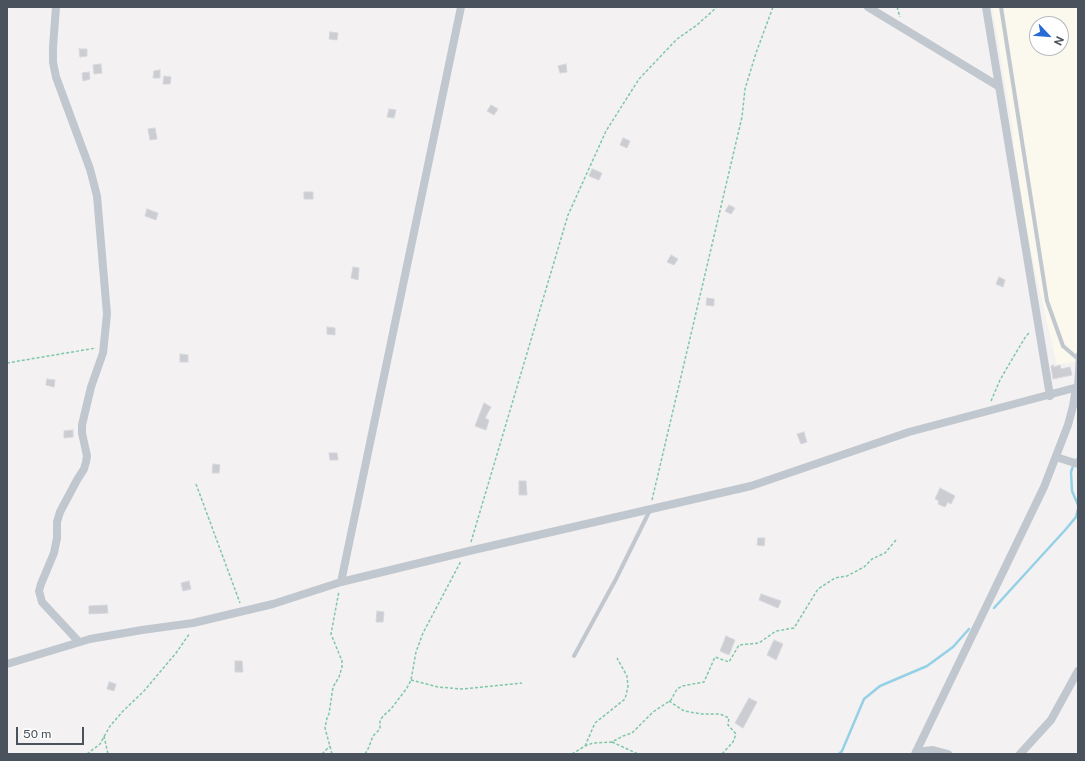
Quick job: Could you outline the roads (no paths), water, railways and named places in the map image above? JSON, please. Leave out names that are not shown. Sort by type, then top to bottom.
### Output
[{"type":"street","points":[[56,7],[53,47],[56,78],[90,169],[97,196],[107,314],[104,346],[87,402],[82,425],[86,462],[84,469],[60,512],[57,522],[57,538],[54,553],[39,591],[42,602],[79,642]]},
{"type":"street","points":[[340,582],[461,7]]},
{"type":"street","points":[[868,7],[998,86]]},
{"type":"street","points":[[986,7],[1050,396]]},
{"type":"street","points":[[7,664],[90,639],[193,623],[242,610],[273,604],[340,582],[469,550],[751,486],[909,432],[1077,388]]},
{"type":"street","points":[[916,753],[1044,487],[1071,412],[1077,388]]},
{"type":"street","points":[[1056,457],[1078,464]]},
{"type":"street","points":[[1020,754],[1051,720],[1078,671]]},
{"type":"street","points":[[916,753],[933,750],[948,754]]},
{"type":"lane","points":[[1001,7],[1047,301],[1063,346],[1078,356],[1077,388]]},
{"type":"lane","points":[[574,656],[616,579],[650,510]]},
{"type":"waterway","points":[[1078,458],[1074,463],[1071,472],[1072,491],[1078,505]]},
{"type":"waterway","points":[[994,608],[1066,529],[1076,517],[1078,509]]},
{"type":"waterway","points":[[839,754],[842,751],[864,699],[880,686],[927,666],[953,647],[969,629]]}]
